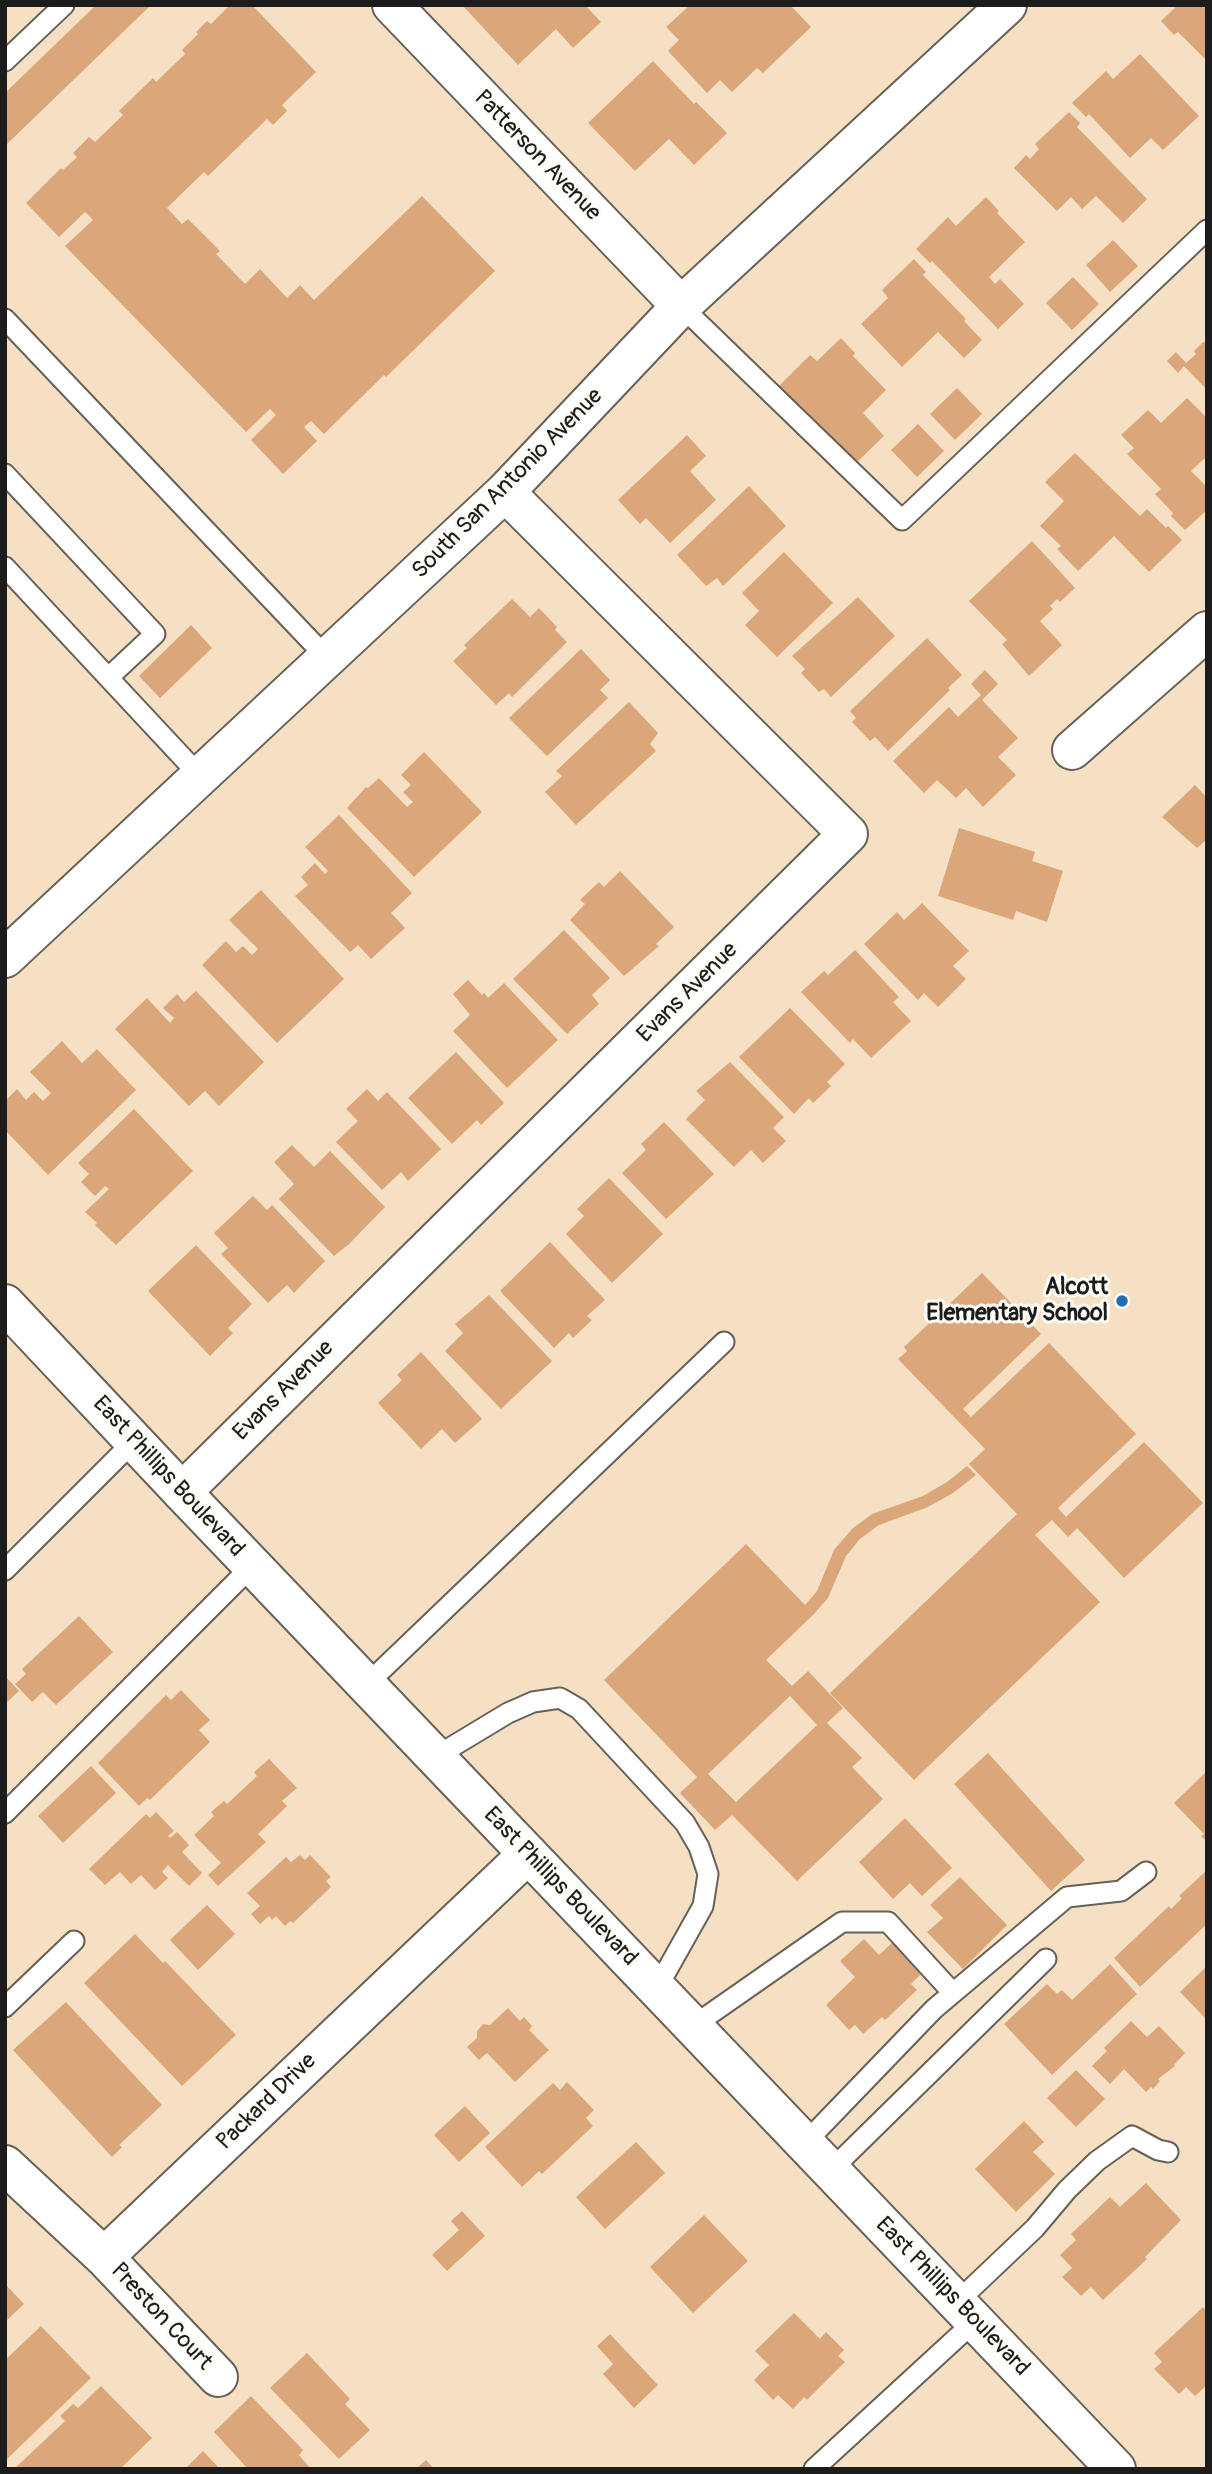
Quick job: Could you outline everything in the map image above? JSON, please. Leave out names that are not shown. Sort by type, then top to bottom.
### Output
[{"type":"street","name":"Patterson Avenue","points":[[392,5],[681,306]]},
{"type":"street","name":"South San Antonio Avenue","points":[[5,958],[505,492],[681,306],[1007,5]]},
{"type":"street","name":"Evans Avenue","points":[[181,1492],[848,834],[505,492]]},
{"type":"street","points":[[1072,750],[1207,631]]},
{"type":"street","name":"East Phillips Boulevard","points":[[5,1304],[181,1492],[1116,2469]]},
{"type":"street","name":"Packard Drive","points":[[104,2257],[528,1854]]},
{"type":"street","points":[[5,2165],[104,2257]]},
{"type":"street","name":"Preston Court","points":[[104,2257],[218,2377]]},
{"type":"lane","points":[[5,61],[64,5]]},
{"type":"lane","points":[[681,306],[902,520],[1207,230]]},
{"type":"lane","points":[[5,319],[327,658]]},
{"type":"lane","points":[[5,474],[155,634],[109,677]]},
{"type":"lane","points":[[5,567],[200,776]]},
{"type":"lane","points":[[366,1685],[724,1342]]},
{"type":"lane","points":[[5,1570],[134,1441]]},
{"type":"lane","points":[[5,1813],[252,1566]]},
{"type":"lane","points":[[435,1757],[508,1713],[533,1702],[561,1698],[579,1709],[685,1823],[699,1847],[708,1874],[703,1906],[657,1988]]},
{"type":"lane","points":[[818,2157],[934,2009],[1067,1897],[1121,1891],[1146,1872]]},
{"type":"lane","points":[[693,2026],[842,1922],[888,1922],[953,1993]]},
{"type":"lane","points":[[5,2007],[74,1941]]},
{"type":"lane","points":[[818,2157],[1046,1959]]},
{"type":"lane","points":[[814,2469],[966,2311],[1068,2190],[1097,2161],[1132,2136],[1158,2150],[1168,2152]]},
{"type":"building","points":[[96,5],[151,5],[5,146],[5,93]]},
{"type":"building","points":[[230,5],[252,5],[316,72],[282,105],[287,111],[273,125],[267,119],[208,176],[204,172],[167,208],[182,224],[188,219],[220,251],[216,254],[245,284],[260,269],[287,298],[300,285],[314,300],[422,196],[495,271],[324,434],[311,421],[304,427],[317,441],[283,474],[251,440],[276,415],[270,409],[246,432],[65,246],[93,220],[85,212],[59,237],[26,203],[61,168],[63,170],[77,157],[73,153],[89,137],[95,142],[123,115],[119,111],[153,78],[156,82],[185,54],[182,50],[207,21],[211,24]]},
{"type":"building","points":[[462,5],[585,5],[601,22],[573,48],[556,29],[518,65]]},
{"type":"building","points":[[690,5],[790,5],[811,27],[763,73],[757,68],[732,92],[720,80],[707,93],[668,51],[679,40],[666,27]]},
{"type":"building","points":[[1178,5],[1207,5],[1207,61],[1178,32],[1174,35],[1161,21]]},
{"type":"building","points":[[1140,54],[1199,116],[1163,150],[1151,138],[1130,158],[1089,114],[1086,117],[1072,103],[1106,71],[1113,79]]},
{"type":"building","points":[[653,61],[694,104],[696,102],[727,133],[694,165],[669,139],[635,171],[588,123]]},
{"type":"building","points":[[1069,112],[1080,123],[1077,127],[1147,199],[1123,223],[1096,196],[1082,209],[1071,197],[1057,211],[1014,168],[1026,155],[1030,159],[1039,149],[1035,144]]},
{"type":"building","points":[[986,197],[999,211],[997,213],[1025,242],[989,277],[995,284],[1000,279],[1024,304],[998,329],[932,261],[930,263],[916,249],[948,217],[956,226]]},
{"type":"building","points":[[1113,240],[1138,266],[1110,292],[1086,265]]},
{"type":"building","points":[[914,259],[926,272],[923,275],[966,319],[964,321],[982,340],[964,358],[938,332],[902,367],[861,324],[888,298],[882,290]]},
{"type":"building","points":[[1073,277],[1099,304],[1072,330],[1046,303]]},
{"type":"building","points":[[841,338],[855,353],[853,356],[886,390],[863,413],[884,436],[854,465],[776,389],[810,355],[817,361]]},
{"type":"building","points":[[1203,342],[1207,342],[1207,390],[1184,366],[1178,373],[1167,361],[1176,352],[1186,363],[1196,354],[1194,351]]},
{"type":"building","points":[[957,388],[982,414],[955,440],[930,414]]},
{"type":"building","points":[[1187,398],[1207,418],[1207,456],[1191,471],[1207,487],[1207,510],[1185,530],[1155,494],[1161,489],[1127,454],[1134,448],[1121,435],[1148,410],[1161,423]]},
{"type":"building","points":[[918,424],[944,451],[917,477],[891,450]]},
{"type":"building","points":[[687,435],[706,456],[690,471],[716,500],[670,543],[646,518],[640,524],[618,500]]},
{"type":"building","points":[[1075,453],[1140,516],[1147,509],[1182,540],[1149,572],[1114,536],[1078,571],[1057,549],[1061,546],[1040,526],[1064,501],[1045,482]]},
{"type":"building","points":[[749,486],[786,526],[723,586],[717,578],[706,586],[677,555]]},
{"type":"building","points":[[1032,541],[1075,588],[1060,602],[1057,599],[1050,606],[1053,609],[1040,621],[1062,645],[1029,676],[1002,644],[1007,640],[969,601]]},
{"type":"building","points":[[784,552],[833,603],[777,657],[745,625],[759,611],[742,593]]},
{"type":"building","points":[[858,597],[895,636],[831,697],[824,689],[819,692],[801,673],[805,669],[792,656]]},
{"type":"building","points":[[512,599],[530,617],[539,608],[567,642],[512,697],[509,693],[496,705],[453,661],[467,648],[464,645]]},
{"type":"building","points":[[191,625],[212,648],[160,698],[139,676]]},
{"type":"building","points":[[927,638],[962,675],[888,751],[875,737],[870,741],[852,722],[856,718],[850,711]]},
{"type":"building","points":[[581,649],[610,680],[600,690],[608,698],[547,756],[509,718]]},
{"type":"building","points":[[985,670],[998,684],[982,700],[1018,738],[998,757],[1016,775],[983,807],[966,788],[956,798],[937,780],[924,793],[893,761],[949,707],[958,717],[981,695],[971,684]]},
{"type":"building","points":[[629,702],[658,733],[650,744],[656,751],[576,825],[545,792],[562,776],[556,771]]},
{"type":"building","points":[[424,752],[482,812],[414,877],[347,808],[366,787],[379,778],[407,807],[413,802],[403,792],[411,785],[401,775]]},
{"type":"building","points":[[1195,785],[1207,798],[1207,843],[1205,841],[1197,848],[1162,817]]},
{"type":"building","points":[[339,815],[412,893],[391,913],[405,928],[371,959],[358,945],[350,952],[295,896],[308,885],[301,877],[315,863],[325,874],[328,871],[305,847]]},
{"type":"building","points":[[959,828],[1035,852],[1032,861],[1063,871],[1047,922],[1016,911],[1013,920],[938,896]]},
{"type":"building","points":[[620,871],[674,927],[656,944],[659,946],[624,976],[570,920],[585,904],[580,900],[599,882],[604,887]]},
{"type":"building","points":[[261,890],[344,979],[277,1043],[202,965],[226,941],[236,952],[243,946],[252,955],[258,949],[229,920]]},
{"type":"building","points":[[922,903],[969,951],[953,966],[966,979],[938,1007],[924,993],[918,1000],[864,944],[897,912],[904,920]]},
{"type":"building","points":[[564,930],[610,978],[592,995],[599,1004],[567,1034],[513,979]]},
{"type":"building","points":[[855,950],[899,997],[893,1002],[911,1021],[871,1058],[853,1039],[850,1043],[801,992],[824,971],[828,975]]},
{"type":"building","points":[[468,980],[488,998],[504,983],[558,1040],[507,1088],[453,1031],[470,1015],[453,994]]},
{"type":"building","points":[[196,991],[264,1062],[219,1106],[205,1091],[189,1106],[115,1029],[147,998],[170,1023],[174,1018],[163,1008],[177,994],[184,1002]]},
{"type":"building","points":[[790,1008],[845,1064],[827,1082],[831,1086],[813,1103],[809,1098],[794,1114],[739,1057]]},
{"type":"building","points":[[62,1041],[82,1063],[97,1049],[136,1090],[48,1175],[5,1130],[5,1101],[17,1089],[26,1100],[34,1092],[43,1101],[51,1093],[30,1072]]},
{"type":"building","points":[[456,1052],[504,1103],[481,1125],[477,1120],[452,1144],[408,1098]]},
{"type":"building","points":[[730,1062],[784,1117],[773,1128],[786,1141],[763,1163],[751,1150],[734,1167],[686,1119],[705,1100],[696,1091]]},
{"type":"building","points":[[367,1089],[378,1101],[387,1092],[441,1149],[408,1181],[401,1172],[382,1190],[336,1142],[358,1121],[346,1109]]},
{"type":"building","points":[[134,1109],[193,1171],[116,1245],[85,1212],[109,1189],[105,1186],[95,1196],[81,1182],[89,1174],[78,1163]]},
{"type":"building","points":[[664,1122],[714,1174],[666,1219],[622,1173],[646,1150],[641,1144]]},
{"type":"building","points":[[292,1145],[314,1167],[330,1151],[385,1207],[334,1256],[279,1199],[294,1184],[274,1162]]},
{"type":"building","points":[[609,1178],[663,1234],[612,1283],[566,1234],[584,1216],[577,1209]]},
{"type":"building","points":[[253,1196],[267,1210],[272,1205],[325,1261],[294,1293],[287,1285],[268,1303],[221,1254],[228,1248],[214,1233]]},
{"type":"building","points":[[550,1242],[605,1300],[587,1316],[592,1320],[573,1338],[569,1333],[554,1348],[500,1291]]},
{"type":"building","points":[[196,1245],[252,1304],[228,1328],[233,1333],[210,1356],[148,1291]]},
{"type":"building","points":[[982,1273],[1041,1334],[963,1409],[971,1417],[1049,1343],[1136,1434],[1058,1508],[1066,1517],[1144,1442],[1203,1503],[1124,1578],[1077,1528],[1068,1537],[1052,1520],[1035,1535],[1100,1602],[914,1780],[830,1693],[1017,1514],[969,1464],[985,1449],[898,1359],[907,1351],[904,1347]]},
{"type":"building","points":[[489,1295],[552,1361],[501,1409],[445,1351],[463,1333],[455,1324]]},
{"type":"building","points":[[421,1352],[482,1419],[455,1443],[442,1429],[421,1449],[378,1403],[402,1380],[397,1375]]},
{"type":"building","points":[[967,1466],[976,1475],[953,1493],[928,1507],[879,1525],[860,1539],[846,1556],[828,1598],[766,1660],[792,1686],[808,1671],[843,1708],[827,1723],[862,1758],[852,1767],[883,1799],[797,1881],[732,1815],[715,1830],[680,1793],[697,1777],[604,1680],[746,1544],[805,1605],[817,1591],[834,1550],[852,1529],[872,1514],[923,1496]],"holes":[[[790,1696],[817,1725],[736,1802],[708,1774]]]},
{"type":"building","points":[[79,1616],[113,1652],[56,1705],[43,1692],[32,1702],[15,1684],[26,1674],[22,1669]]},
{"type":"building","points":[[5,1676],[19,1691],[5,1704]]},
{"type":"building","points":[[181,1690],[210,1720],[199,1730],[210,1742],[150,1800],[147,1798],[139,1806],[98,1763],[166,1695],[171,1700]]},
{"type":"building","points":[[988,1753],[1085,1860],[1051,1891],[954,1784]]},
{"type":"building","points":[[269,1759],[297,1788],[282,1801],[287,1806],[258,1834],[266,1842],[218,1886],[208,1875],[221,1863],[194,1835],[214,1816],[211,1812],[224,1801],[227,1804],[257,1776],[254,1772]]},
{"type":"building","points":[[91,1766],[116,1793],[63,1843],[38,1816]]},
{"type":"building","points":[[1207,1771],[1207,1842],[1201,1836],[1204,1834],[1174,1803]]},
{"type":"building","points":[[156,1812],[174,1831],[168,1836],[170,1838],[177,1832],[189,1845],[182,1852],[202,1873],[189,1886],[168,1865],[162,1872],[168,1878],[155,1890],[141,1875],[131,1884],[120,1872],[105,1885],[89,1869],[146,1814],[150,1818]]},
{"type":"building","points":[[905,1818],[952,1868],[922,1896],[910,1883],[893,1899],[859,1862]]},
{"type":"building","points":[[300,1855],[305,1860],[310,1855],[331,1877],[326,1881],[331,1887],[293,1923],[290,1921],[285,1926],[276,1916],[272,1920],[269,1916],[260,1924],[251,1914],[260,1906],[247,1893],[286,1857],[291,1862]]},
{"type":"building","points":[[1207,1870],[1207,1924],[1140,1987],[1114,1958],[1169,1906],[1171,1909],[1182,1898],[1179,1896]]},
{"type":"building","points":[[960,1877],[1007,1925],[963,1969],[927,1932],[943,1918],[930,1905]]},
{"type":"building","points":[[207,1905],[235,1934],[198,1970],[170,1940]]},
{"type":"building","points":[[135,1934],[163,1963],[165,1961],[236,2035],[182,2086],[84,1983]]},
{"type":"building","points":[[864,1939],[879,1955],[893,1942],[922,1973],[911,1984],[917,1990],[885,2020],[882,2017],[863,2034],[855,2025],[849,2030],[826,2005],[855,1977],[840,1961]]},
{"type":"building","points":[[1110,1964],[1137,1994],[1052,2075],[1004,2024],[1047,1984],[1057,1994],[1062,1990],[1072,2000]]},
{"type":"building","points":[[1207,1966],[1207,2020],[1180,1992]]},
{"type":"building","points":[[66,2002],[162,2105],[119,2145],[122,2147],[112,2157],[13,2050]]},
{"type":"building","points":[[508,2008],[520,2021],[524,2017],[532,2026],[529,2030],[549,2050],[515,2082],[487,2053],[479,2060],[467,2047],[477,2038],[477,2031],[483,2024],[490,2025]]},
{"type":"building","points":[[1131,2021],[1147,2037],[1159,2026],[1185,2053],[1175,2066],[1158,2079],[1160,2081],[1153,2089],[1151,2087],[1146,2092],[1124,2069],[1110,2084],[1092,2066],[1107,2051],[1104,2048]]},
{"type":"building","points":[[1076,2070],[1105,2099],[1076,2127],[1047,2098]]},
{"type":"building","points":[[567,2082],[594,2110],[586,2118],[593,2126],[542,2174],[539,2171],[522,2187],[485,2147],[553,2083],[560,2090]]},
{"type":"building","points":[[465,2106],[490,2133],[459,2162],[434,2135]]},
{"type":"building","points":[[1024,2121],[1044,2142],[1033,2152],[1055,2174],[1016,2212],[975,2169]]},
{"type":"building","points":[[636,2142],[665,2173],[605,2229],[576,2197]]},
{"type":"building","points":[[1146,2183],[1181,2220],[1145,2257],[1147,2259],[1103,2300],[1091,2287],[1081,2296],[1062,2277],[1072,2268],[1060,2255],[1076,2240],[1071,2234],[1110,2197],[1120,2207]]},
{"type":"building","points":[[462,2211],[485,2236],[447,2271],[432,2255],[459,2230],[451,2221]]},
{"type":"building","points":[[704,2215],[748,2261],[693,2313],[650,2267]]},
{"type":"building","points":[[5,2284],[24,2304],[5,2322]]},
{"type":"building","points":[[1203,2307],[1207,2311],[1207,2385],[1195,2396],[1186,2387],[1179,2394],[1154,2369],[1162,2362],[1154,2353]]},
{"type":"building","points":[[794,2313],[820,2339],[826,2332],[844,2350],[838,2356],[845,2362],[807,2400],[804,2397],[793,2409],[778,2395],[773,2400],[754,2380],[769,2365],[755,2351]]},
{"type":"building","points":[[41,2326],[91,2378],[5,2461],[5,2360]]},
{"type":"building","points":[[610,2334],[658,2385],[634,2408],[603,2374],[613,2364],[597,2346]]},
{"type":"building","points":[[307,2353],[350,2399],[345,2404],[370,2430],[339,2459],[270,2388]]},
{"type":"building","points":[[101,2386],[152,2438],[120,2469],[14,2469],[65,2421],[60,2416],[73,2404],[78,2408]]},
{"type":"building","points":[[251,2396],[303,2450],[299,2455],[311,2469],[248,2469],[214,2432]]},
{"type":"building","points":[[203,2451],[220,2469],[185,2469]]},
{"type":"building","points":[[426,2460],[434,2469],[416,2469]]},
{"type":"place","name":"Alcott Elementary School","points":[[1122,1301]]}]
